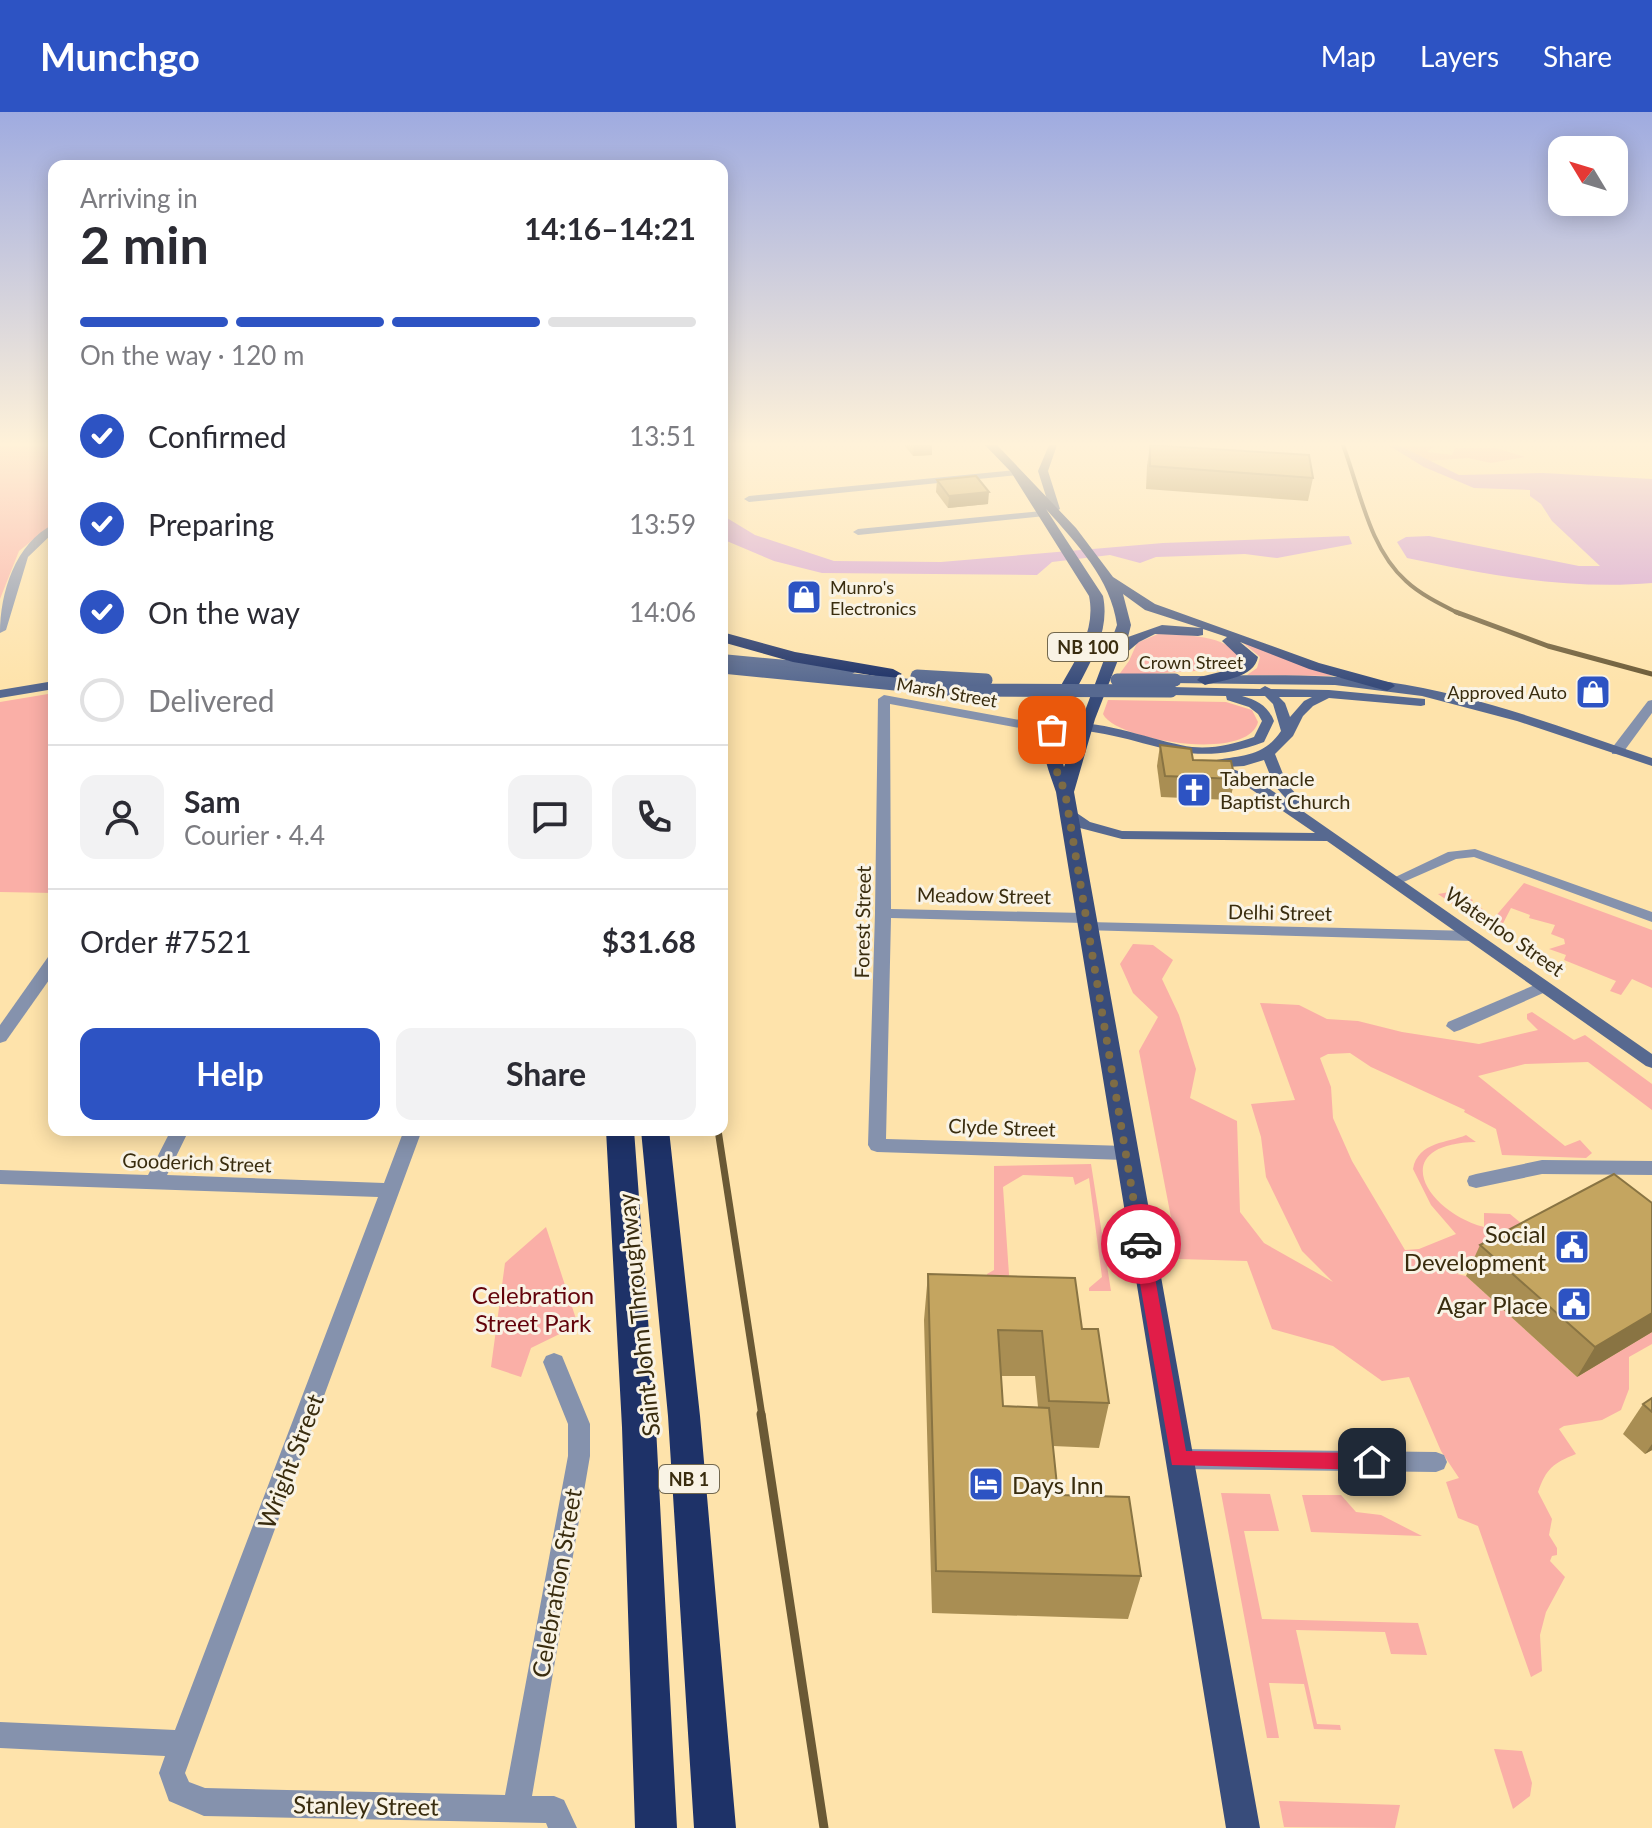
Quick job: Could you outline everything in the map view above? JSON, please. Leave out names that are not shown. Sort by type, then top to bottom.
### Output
[{"type":"highway","points":[[728,639],[793,657],[893,674]]},
{"type":"highway","name":"Saint John Throughway","points":[[620,1136],[639,1427],[653,1828]]},
{"type":"highway","name":"Saint John Throughway","points":[[656,1136],[684,1416],[715,1828]]},
{"type":"main road","name":"NB 100","points":[[1054,525],[1100,605],[1096,629],[1052,730],[1052,759],[1066,802],[1243,1828]]},
{"type":"main road","name":"NB 100","points":[[1062,525],[1083,545],[1100,569],[1121,607],[1124,624],[1080,732],[1066,802]]},
{"type":"main road","points":[[1100,569],[1140,602],[1314,666],[1387,686]]},
{"type":"main road","points":[[1096,629],[1124,624],[1175,622],[1216,628]]},
{"type":"main road","points":[[1106,669],[1134,637],[1158,629],[1189,631],[1221,638],[1235,643],[1251,657],[1250,663],[1237,672],[1200,685]]},
{"type":"main road","name":"Crown Street","points":[[728,659],[893,674],[1173,685]]},
{"type":"main road","name":"Crown Street","points":[[728,668],[956,690],[1200,685],[1250,680],[1387,686],[1456,700],[1652,762]]},
{"type":"main road","points":[[1250,680],[1269,692],[1279,703],[1288,733]]},
{"type":"main road","points":[[1052,730],[1190,751],[1229,750],[1259,739],[1268,721],[1265,713],[1258,707],[1200,685]]},
{"type":"main road","name":"Crown Street","points":[[1200,685],[1417,702],[1513,718]]},
{"type":"main road","points":[[0,694],[48,686]]},
{"type":"main road","points":[[1205,764],[1235,764],[1274,751],[1304,705],[1329,694]]},
{"type":"main road","points":[[1080,732],[1205,764],[1244,778],[1332,837]]},
{"type":"main road","points":[[1268,754],[1286,793],[1332,837]]},
{"type":"main road","points":[[1066,802],[1085,825],[1122,835],[1332,837]]},
{"type":"main road","name":"Waterloo Street","points":[[1332,837],[1652,1062]]},
{"type":"street","points":[[858,532],[924,525]]},
{"type":"street","points":[[0,630],[23,556],[48,533]]},
{"type":"street","name":"Marsh Street","points":[[884,699],[1052,730]]},
{"type":"street","name":"Forest Street","points":[[877,1145],[884,699]]},
{"type":"street","points":[[1617,751],[1652,704]]},
{"type":"street","points":[[1394,881],[1453,855],[1475,853],[1652,917]]},
{"type":"street","name":"Meadow Street","points":[[883,913],[1086,922]]},
{"type":"street","name":"Delhi Street","points":[[1086,922],[1473,936]]},
{"type":"street","points":[[0,1037],[48,969]]},
{"type":"street","points":[[1454,1026],[1544,986]]},
{"type":"street","points":[[154,1182],[177,1136]]},
{"type":"street","name":"Wright Street","points":[[179,1791],[172,1773],[411,1136]]},
{"type":"street","name":"Clyde Street","points":[[877,1145],[1126,1153]]},
{"type":"street","points":[[1476,1181],[1542,1167],[1652,1168]]},
{"type":"street","name":"Gooderich Street","points":[[0,1177],[392,1190]]},
{"type":"street","name":"Celebration Street","points":[[516,1807],[579,1456],[579,1424],[554,1362]]},
{"type":"street","points":[[1178,1459],[1436,1462]]},
{"type":"street","points":[[0,1735],[183,1744]]},
{"type":"street","name":"Stanley Street","points":[[179,1791],[204,1802],[516,1807],[560,1820]]},
{"type":"green space","points":[[0,525],[48,525],[19,551],[0,599]]},
{"type":"green space","points":[[1158,634],[1216,640],[1235,651],[1241,659],[1225,669],[1118,676],[1137,643]]},
{"type":"green space","points":[[1242,642],[1333,676],[1247,675],[1257,668],[1260,657]]},
{"type":"green space","points":[[48,694],[48,893],[0,892],[0,702]]},
{"type":"green space","points":[[1108,700],[1226,702],[1252,710],[1258,722],[1249,734],[1231,742],[1181,743],[1131,732],[1113,723],[1103,714]]},
{"type":"green space","points":[[1524,883],[1652,930],[1652,988],[1632,979],[1621,995],[1610,991],[1616,981],[1564,960],[1566,955],[1549,949],[1565,944],[1564,939],[1551,934],[1555,925],[1529,918],[1530,915],[1511,908],[1497,935],[1438,894],[1464,896],[1473,900],[1470,904],[1483,909],[1480,913],[1494,918]]},
{"type":"green space","points":[[1133,944],[1153,945],[1173,960],[1162,979],[1179,1015],[1196,1069],[1190,1098],[1237,1121],[1240,1212],[1264,1243],[1333,1282],[1302,1251],[1266,1177],[1261,1137],[1251,1104],[1295,1100],[1260,1003],[1299,1005],[1327,1019],[1358,1021],[1402,1032],[1479,1044],[1538,1030],[1527,1019],[1527,1014],[1532,1012],[1574,1040],[1585,1035],[1652,1084],[1652,1110],[1588,1062],[1525,1064],[1478,1076],[1565,1146],[1580,1140],[1592,1153],[1586,1158],[1502,1155],[1496,1129],[1465,1110],[1371,1067],[1350,1053],[1328,1054],[1320,1058],[1331,1087],[1333,1118],[1352,1161],[1405,1250],[1419,1249],[1456,1234],[1431,1205],[1413,1169],[1416,1160],[1427,1148],[1466,1135],[1476,1142],[1448,1146],[1431,1154],[1423,1166],[1424,1179],[1432,1194],[1463,1219],[1484,1227],[1484,1213],[1510,1214],[1533,1233],[1457,1274],[1466,1276],[1577,1377],[1652,1332],[1652,1344],[1629,1357],[1629,1389],[1621,1410],[1602,1420],[1559,1429],[1576,1454],[1551,1468],[1538,1492],[1552,1519],[1549,1535],[1557,1548],[1557,1555],[1552,1556],[1550,1561],[1565,1577],[1546,1612],[1540,1635],[1542,1671],[1531,1677],[1478,1526],[1458,1518],[1446,1482],[1459,1478],[1441,1451],[1409,1377],[1382,1381],[1333,1346],[1272,1329],[1247,1261],[1179,1259],[1139,1051],[1158,1017],[1133,993],[1120,964]]},
{"type":"green space","points":[[1091,1164],[1111,1291],[1089,1291],[1102,1277],[1089,1178],[1075,1185],[1073,1177],[1023,1175],[1003,1187],[1010,1289],[988,1289],[987,1274],[994,1270],[994,1166]]},
{"type":"green space","name":"Celebration Street Park","points":[[546,1227],[578,1325],[531,1348],[521,1377],[491,1367],[505,1263]]},
{"type":"green space","points":[[1221,1493],[1270,1494],[1279,1531],[1244,1531],[1262,1619],[1418,1623],[1427,1655],[1391,1654],[1385,1632],[1296,1630],[1317,1724],[1340,1725],[1341,1730],[1314,1729],[1304,1684],[1269,1683],[1279,1738],[1267,1738]]},
{"type":"green space","points":[[1302,1495],[1341,1495],[1356,1512],[1381,1515],[1422,1536],[1311,1532]]},
{"type":"green space","points":[[1494,1749],[1522,1751],[1532,1783],[1530,1796],[1513,1809]]},
{"type":"green space","points":[[1279,1801],[1400,1805],[1395,1828],[1284,1827]]},
{"type":"shaded area","points":[[728,525],[739,525],[755,535],[834,561],[941,562],[1163,543],[1349,536],[1352,544],[1277,558],[1245,554],[1156,557],[1140,563],[1110,555],[1052,562],[1037,575],[822,573],[774,561],[728,542]]},
{"type":"shaded area","points":[[1556,525],[1652,525],[1652,583],[1560,583],[1498,575],[1407,558],[1397,542],[1406,537],[1429,536],[1579,566],[1600,566]]},
{"type":"building","points":[[1160,745],[1191,749],[1193,760],[1231,761],[1235,779],[1165,776]]},
{"type":"building","name":"Agar Place","points":[[1614,1174],[1652,1203],[1652,1313],[1595,1347],[1480,1245]]},
{"type":"building","name":"Days Inn","points":[[928,1274],[1075,1278],[1082,1329],[1098,1329],[1109,1403],[1049,1401],[1042,1331],[998,1330],[1003,1406],[1049,1408],[1058,1495],[1129,1497],[1141,1576],[936,1571]]},
{"type":"building","points":[[1652,1398],[1652,1412],[1643,1404]]},
{"type":"railway","points":[[1370,525],[1393,568],[1418,591],[1457,612]]},
{"type":"railway","points":[[1457,612],[1548,646],[1652,674]]},
{"type":"railway","points":[[719,1136],[762,1416]]},
{"type":"railway","points":[[761,1414],[824,1828]]},
{"type":"way so far","points":[[1052,730],[1052,759],[1065,792],[1141,1244]]},
{"type":"place","name":"Munro's Electronics","points":[[804,597]]},
{"type":"place","name":"Approved Auto","points":[[1593,692]]},
{"type":"place","name":"Tabernacle Baptist Church","points":[[1194,790]]},
{"type":"place","name":"Social Development","points":[[1572,1247]]},
{"type":"place","name":"Agar Place","points":[[1574,1304]]},
{"type":"place","name":"Days Inn","points":[[986,1484]]},
{"type":"route","points":[[1141,1244],[1178,1459],[1372,1462]]}]
